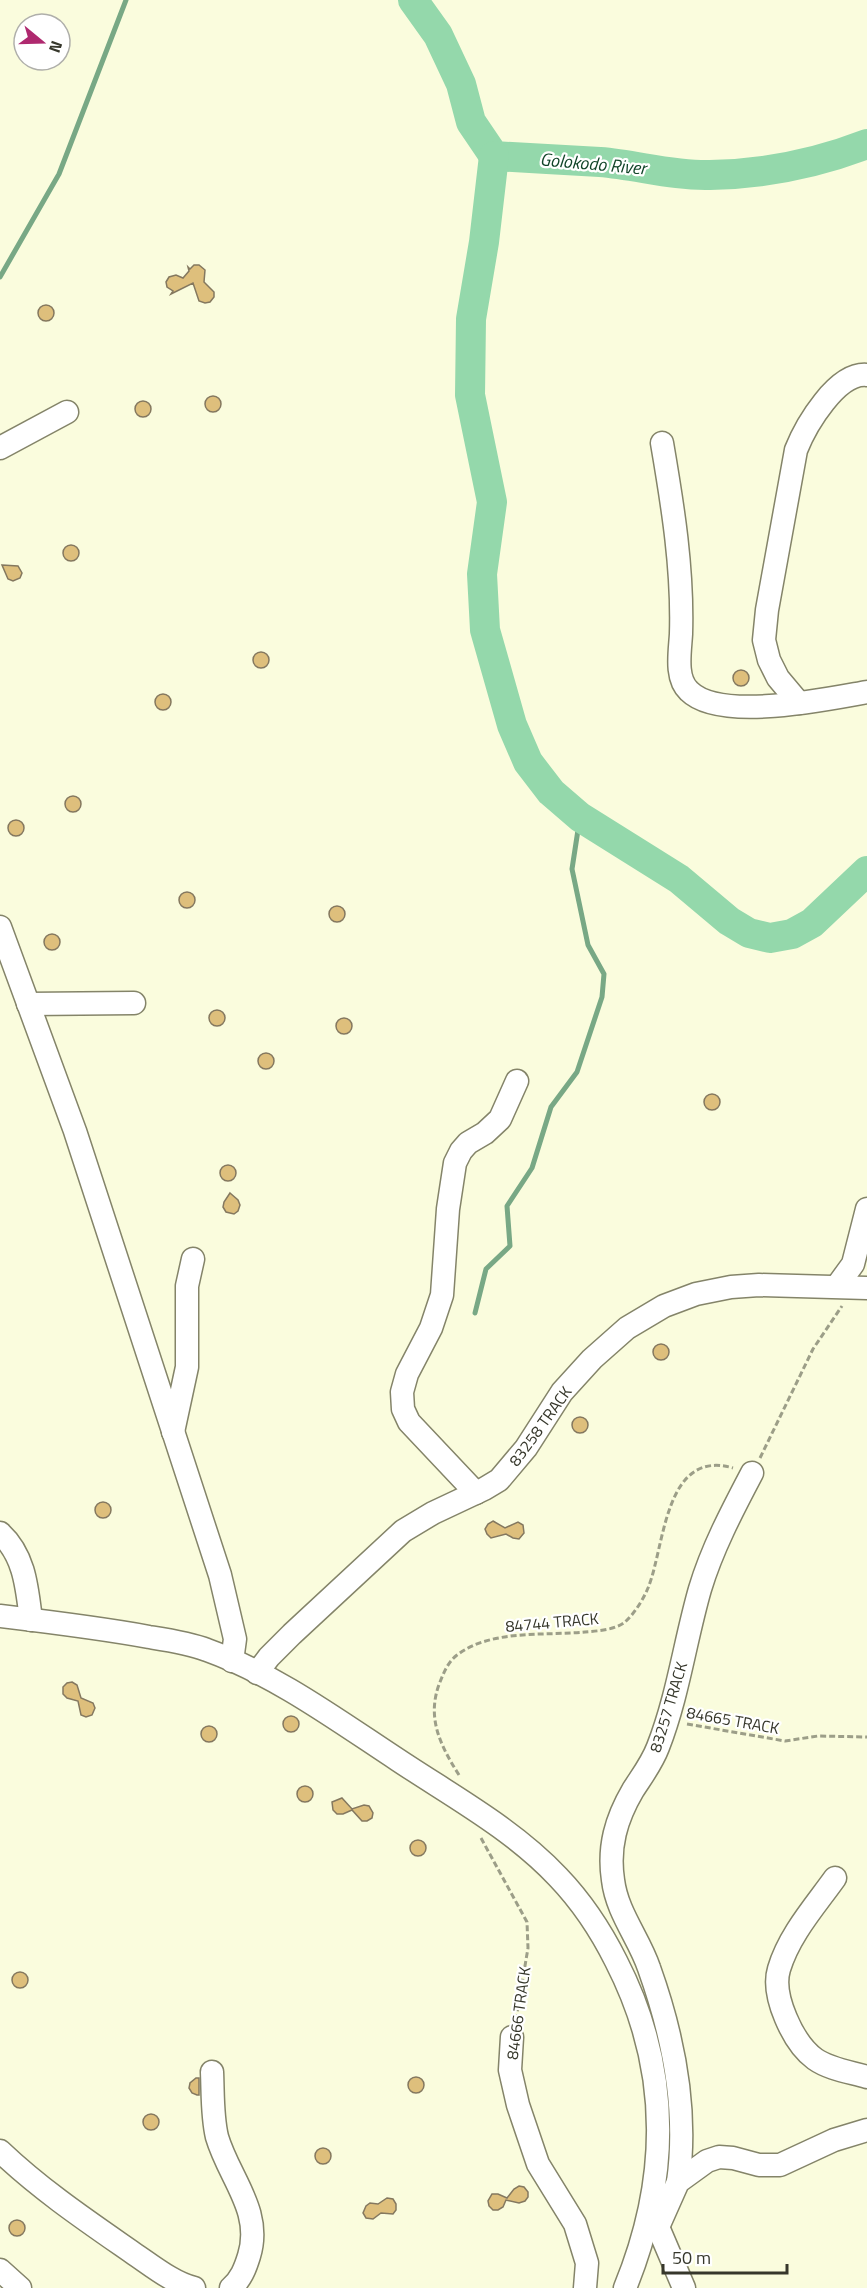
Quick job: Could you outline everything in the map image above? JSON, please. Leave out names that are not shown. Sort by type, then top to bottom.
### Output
[{"type":"street","points":[[799,704],[778,678],[764,640],[767,609],[796,450],[802,435],[839,385],[851,376],[867,375]]},
{"type":"street","points":[[0,448],[67,412]]},
{"type":"street","points":[[662,443],[679,558],[680,669],[683,684],[690,693],[715,705],[743,707],[799,704],[867,692]]},
{"type":"street","points":[[0,927],[75,1131],[220,1575],[235,1639],[232,1661]]},
{"type":"street","points":[[28,1004],[134,1003]]},
{"type":"street","points":[[476,1493],[409,1422],[403,1409],[402,1392],[407,1374],[431,1328],[442,1295],[448,1209],[455,1163],[461,1151],[500,1119],[517,1081]]},
{"type":"street","points":[[853,1287],[853,1264],[867,1209]]},
{"type":"street","points":[[173,1433],[187,1367],[187,1286],[193,1259]]},
{"type":"street","name":"83258 TRACK","points":[[257,1672],[292,1634],[403,1531],[433,1513],[499,1480],[526,1448],[562,1392],[591,1359],[627,1328],[664,1306],[696,1294],[731,1287],[853,1287]]},
{"type":"street","name":"83257 TRACK","points":[[678,2182],[682,2151],[680,2098],[669,2043],[649,1968],[641,1947],[624,1916],[615,1891],[611,1845],[615,1826],[632,1791],[658,1749],[701,1588],[718,1541],[752,1473]]},
{"type":"street","points":[[0,1533],[17,1555],[24,1573],[31,1620]]},
{"type":"street","points":[[0,1616],[117,1631],[172,1641],[205,1649],[257,1672],[326,1713],[525,1846],[559,1878],[606,1941],[625,1978],[640,2017],[652,2062],[658,2102],[659,2135],[654,2218],[684,2288]]},
{"type":"street","points":[[834,1878],[797,1931],[778,1970],[778,1990],[783,2014],[802,2048],[816,2061],[867,2077]]},
{"type":"street","name":"84666 TRACK","points":[[512,2037],[510,2070],[518,2105],[538,2164],[575,2224],[587,2263],[585,2288]]},
{"type":"street","points":[[212,2072],[213,2111],[218,2138],[253,2223],[252,2245],[245,2267],[239,2281],[231,2288]]},
{"type":"street","points":[[624,2288],[654,2218],[678,2182],[706,2161],[719,2157],[780,2165],[834,2140],[867,2130]]},
{"type":"street","points":[[0,2151],[23,2173],[71,2210],[156,2268],[194,2288]]},
{"type":"street","points":[[0,2270],[20,2288]]},
{"type":"path","points":[[752,1473],[813,1348],[853,1287]]},
{"type":"path","name":"84744 TRACK","points":[[460,1776],[438,1737],[434,1707],[445,1669],[456,1656],[473,1646],[495,1639],[600,1631],[623,1623],[638,1607],[648,1589],[672,1501],[687,1477],[698,1469],[712,1465],[728,1466],[752,1473]]},
{"type":"path","name":"84665 TRACK","points":[[667,1721],[785,1741],[818,1736],[867,1737]]},
{"type":"path","name":"84666 TRACK","points":[[481,1838],[527,1922],[528,1948],[512,2037]]},
{"type":"building","points":[[194,265],[199,265],[205,270],[204,282],[214,292],[214,297],[210,302],[199,301],[193,283],[171,294],[173,291],[167,287],[166,282],[169,277],[176,275],[183,278],[189,271],[188,267],[190,269]]},
{"type":"building","points":[[43,305],[49,305],[54,313],[52,319],[43,321],[38,316],[38,310]]},
{"type":"building","points":[[210,396],[216,396],[221,404],[219,410],[210,412],[205,407],[205,401]]},
{"type":"building","points":[[140,401],[146,401],[151,409],[149,415],[140,417],[135,412],[135,406]]},
{"type":"building","points":[[68,545],[74,545],[79,553],[77,559],[68,561],[63,556],[63,550]]},
{"type":"building","points":[[2,565],[18,566],[22,573],[20,578],[13,581],[8,579]]},
{"type":"building","points":[[258,652],[264,652],[269,660],[267,666],[258,668],[253,663],[253,657]]},
{"type":"building","points":[[738,670],[744,670],[749,678],[747,684],[738,686],[733,681],[733,675]]},
{"type":"building","points":[[160,694],[166,694],[171,702],[169,708],[160,710],[155,705],[155,699]]},
{"type":"building","points":[[70,796],[76,796],[81,804],[79,810],[70,812],[65,807],[65,801]]},
{"type":"building","points":[[13,820],[19,820],[24,828],[22,834],[13,836],[8,831],[8,825]]},
{"type":"building","points":[[184,892],[190,892],[195,900],[193,906],[184,908],[179,903],[179,897]]},
{"type":"building","points":[[334,906],[340,906],[345,914],[343,920],[334,922],[329,917],[329,911]]},
{"type":"building","points":[[49,934],[55,934],[60,942],[58,948],[49,950],[44,945],[44,939]]},
{"type":"building","points":[[214,1010],[220,1010],[225,1018],[223,1024],[214,1026],[209,1021],[209,1015]]},
{"type":"building","points":[[341,1018],[347,1018],[352,1026],[350,1032],[341,1034],[336,1029],[336,1023]]},
{"type":"building","points":[[263,1053],[269,1053],[274,1061],[272,1067],[263,1069],[258,1064],[258,1058]]},
{"type":"building","points":[[709,1094],[715,1094],[720,1102],[718,1108],[709,1110],[704,1105],[704,1099]]},
{"type":"building","points":[[225,1165],[231,1165],[236,1173],[234,1179],[225,1181],[220,1176],[220,1170]]},
{"type":"building","points":[[230,1193],[240,1205],[234,1214],[226,1212],[223,1207]]},
{"type":"building","points":[[658,1344],[664,1344],[669,1352],[667,1358],[658,1360],[653,1355],[653,1349]]},
{"type":"building","points":[[577,1417],[583,1417],[588,1425],[586,1431],[577,1433],[572,1428],[572,1422]]},
{"type":"building","points":[[100,1502],[106,1502],[111,1510],[109,1516],[100,1518],[95,1513],[95,1507]]},
{"type":"building","points":[[493,1521],[505,1528],[518,1522],[523,1525],[524,1533],[519,1539],[506,1534],[491,1538],[485,1529]]},
{"type":"building","points":[[72,1682],[77,1685],[81,1698],[93,1703],[95,1708],[92,1715],[86,1717],[81,1715],[78,1701],[67,1698],[63,1694],[63,1687]]},
{"type":"building","points":[[288,1716],[294,1716],[299,1724],[297,1730],[288,1732],[283,1727],[283,1721]]},
{"type":"building","points":[[206,1726],[212,1726],[217,1734],[215,1740],[206,1742],[201,1737],[201,1731]]},
{"type":"building","points":[[302,1786],[308,1786],[313,1794],[311,1800],[302,1802],[297,1797],[297,1791]]},
{"type":"building","points":[[342,1798],[352,1809],[364,1805],[369,1806],[373,1813],[372,1818],[362,1821],[352,1810],[337,1814],[333,1810],[332,1802]]},
{"type":"building","points":[[415,1840],[421,1840],[426,1848],[424,1854],[415,1856],[410,1851],[410,1845]]},
{"type":"building","points":[[17,1972],[23,1972],[28,1980],[26,1986],[17,1988],[12,1983],[12,1977]]},
{"type":"building","points":[[413,2077],[419,2077],[424,2085],[422,2091],[413,2093],[408,2088],[408,2082]]},
{"type":"building","points":[[199,2078],[199,2095],[192,2093],[189,2088],[190,2083]]},
{"type":"building","points":[[148,2114],[154,2114],[159,2122],[157,2128],[148,2130],[143,2125],[143,2119]]},
{"type":"building","points":[[320,2148],[326,2148],[331,2156],[329,2162],[320,2164],[315,2159],[315,2153]]},
{"type":"building","points":[[519,2186],[524,2187],[528,2192],[525,2201],[519,2203],[506,2200],[503,2207],[498,2210],[493,2210],[489,2206],[488,2201],[492,2194],[507,2198]]},
{"type":"building","points":[[387,2198],[393,2199],[396,2204],[393,2214],[381,2213],[373,2219],[366,2218],[363,2213],[366,2206],[370,2203],[378,2204]]},
{"type":"building","points":[[14,2220],[20,2220],[25,2228],[23,2234],[14,2236],[9,2231],[9,2225]]},
{"type":"waterway","points":[[0,277],[59,174],[126,0]]},
{"type":"waterway","name":"Golokodo River","points":[[413,0],[438,35],[461,84],[471,122],[494,156],[614,163],[682,174],[710,175],[790,166],[829,157],[867,144]]},
{"type":"waterway","points":[[494,156],[484,242],[471,319],[470,395],[492,502],[482,574],[485,630],[512,725],[528,762],[551,792],[580,817],[679,879],[729,921],[749,933],[770,938],[792,934],[812,923],[867,871]]},
{"type":"waterway","points":[[475,1313],[486,1269],[510,1246],[507,1206],[532,1168],[551,1107],[577,1072],[602,997],[604,974],[588,945],[572,869],[580,817]]}]
